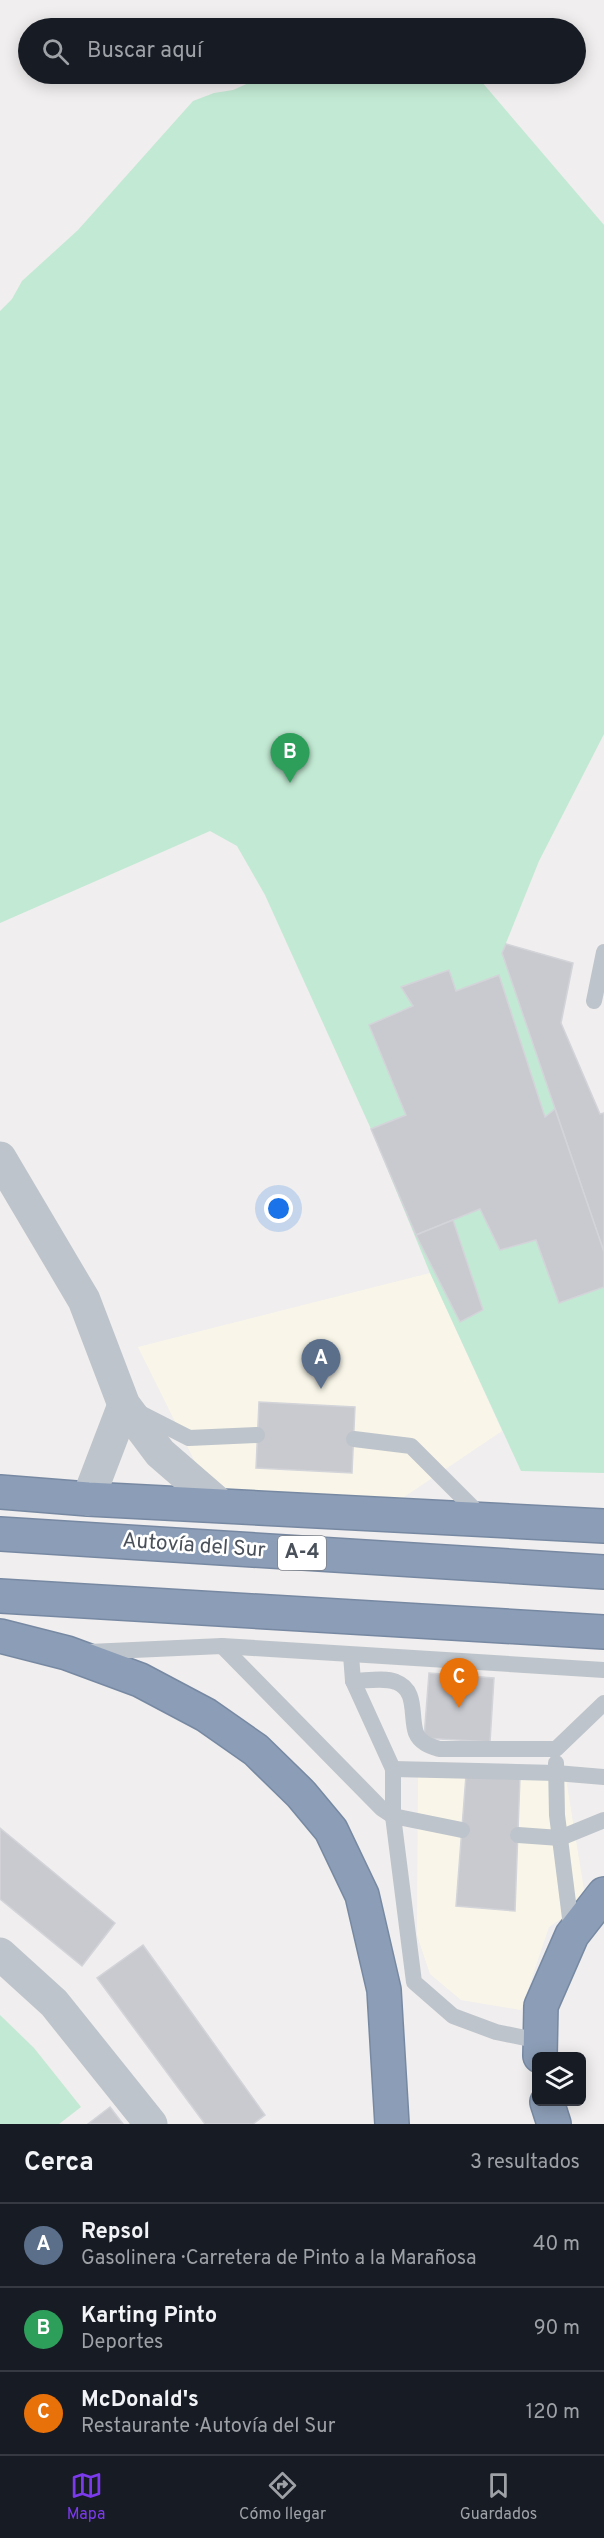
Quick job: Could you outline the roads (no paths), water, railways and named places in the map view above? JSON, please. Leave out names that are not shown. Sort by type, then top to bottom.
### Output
[{"type":"highway","points":[[0,1492],[88,1499],[604,1526]]},
{"type":"highway","name":"Autovía del Sur","points":[[0,1534],[604,1572]]},
{"type":"highway","points":[[0,1596],[604,1632]]},
{"type":"highway","points":[[0,1636],[67,1653],[140,1680],[206,1715],[256,1750],[302,1794],[331,1830],[362,1895],[384,1990],[392,2124]]},
{"type":"highway","points":[[540,2049],[541,2006],[572,1935],[604,1894]]},
{"type":"highway","points":[[538,2124],[540,2106]]},
{"type":"highway","points":[[548,2106],[554,2124]]},
{"type":"street","points":[[0,1158],[84,1300],[124,1404],[160,1453],[220,1505]]},
{"type":"street","points":[[88,1499],[124,1404]]},
{"type":"street","points":[[0,1954],[54,2003],[151,2124]]},
{"type":"lane","points":[[594,1001],[604,952]]},
{"type":"lane","points":[[124,1404],[189,1438],[257,1435]]},
{"type":"lane","points":[[354,1439],[411,1446],[485,1520]]},
{"type":"lane","points":[[67,1653],[222,1646],[604,1670]]},
{"type":"lane","points":[[222,1646],[381,1808],[393,1816],[462,1830]]},
{"type":"lane","points":[[351,1654],[352,1681],[393,1769],[393,1816],[414,1982],[453,2016],[540,2049]]},
{"type":"lane","points":[[352,1681],[396,1682],[405,1688],[415,1713],[416,1733],[424,1743],[439,1749],[556,1749],[604,1703]]},
{"type":"lane","points":[[556,1749],[557,1815],[572,1935]]},
{"type":"lane","points":[[393,1769],[556,1773],[604,1777]]},
{"type":"lane","points":[[518,1835],[560,1838],[604,1820]]},
{"type":"place","name":"Karting Pinto","points":[[290,783]]},
{"type":"place","name":"Repsol","points":[[321,1389]]},
{"type":"place","name":"McDonald's","points":[[459,1708]]}]
